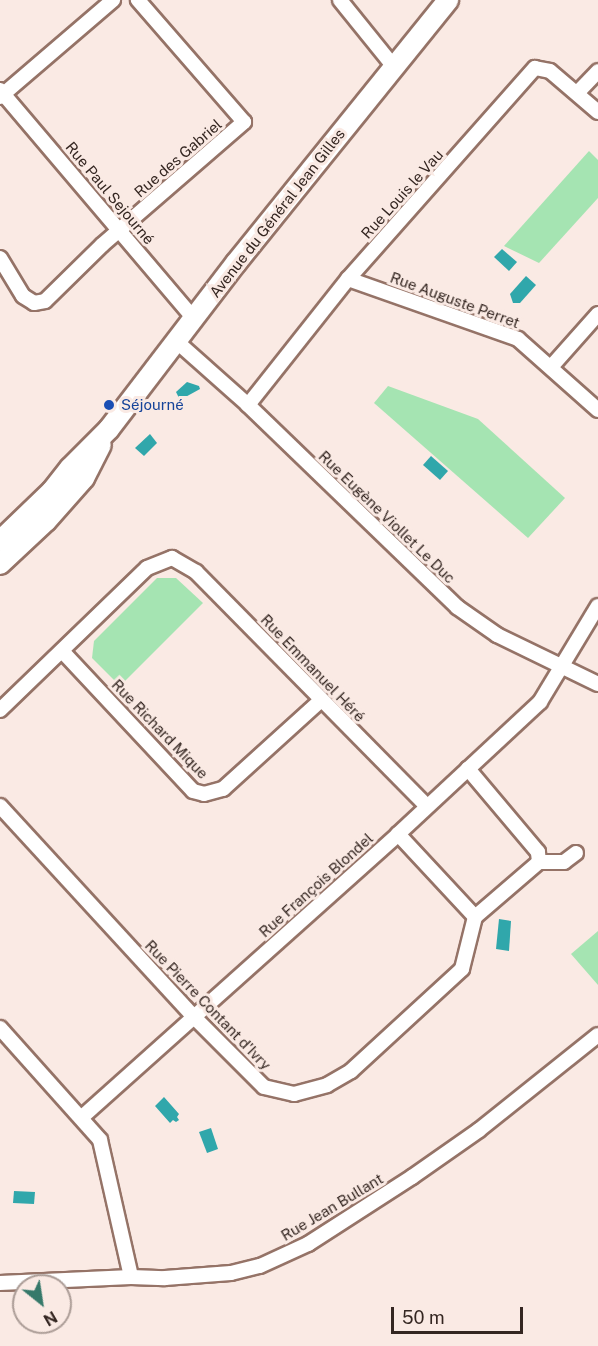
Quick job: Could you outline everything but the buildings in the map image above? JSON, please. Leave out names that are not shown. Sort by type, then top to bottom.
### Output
[{"type":"main road","name":"Avenue du Général Jean Gilles","points":[[0,541],[52,491],[70,468],[109,429],[176,341],[448,0]]},
{"type":"main road","name":"Avenue du Général Jean Gilles","points":[[0,564],[46,522],[84,478],[109,429]]},
{"type":"street","points":[[1,93],[113,0]]},
{"type":"street","name":"Rue des Gabriel","points":[[120,230],[244,123],[138,0]]},
{"type":"street","points":[[340,0],[394,67]]},
{"type":"street","name":"Rue Louis le Vau","points":[[248,405],[348,279],[535,68],[550,71],[578,92],[598,112]]},
{"type":"street","points":[[578,92],[598,71]]},
{"type":"street","name":"Rue Paul Sejourné","points":[[1,93],[194,319]]},
{"type":"street","points":[[0,258],[23,296],[34,303],[45,301],[120,230]]},
{"type":"street","name":"Rue Auguste Perret","points":[[348,279],[518,339],[598,410]]},
{"type":"street","points":[[551,367],[595,323]]},
{"type":"street","name":"Rue Eugène Viollet Le Duc","points":[[176,341],[248,405],[457,607],[497,635],[598,684]]},
{"type":"street","name":"Rue Emmanuel Héré","points":[[63,652],[147,568],[172,558],[196,572],[427,806]]},
{"type":"street","name":"Rue François Blondel","points":[[82,1117],[398,834],[540,702],[598,606]]},
{"type":"street","points":[[0,710],[63,652]]},
{"type":"street","name":"Rue Richard Mique","points":[[63,652],[193,791],[204,794],[222,789],[321,700]]},
{"type":"street","points":[[468,769],[538,852],[539,862]]},
{"type":"street","name":"Rue Pierre Contant d'Ivry","points":[[0,806],[193,1016],[264,1087],[294,1094],[327,1085],[351,1071],[462,969],[475,917]]},
{"type":"street","points":[[398,834],[475,917],[539,862],[564,862],[576,853]]},
{"type":"street","points":[[0,1028],[82,1117],[100,1140],[131,1277]]},
{"type":"street","name":"Rue Jean Bullant","points":[[0,1283],[131,1277],[165,1278],[231,1273],[260,1266],[308,1244],[479,1130],[598,1035]]},
{"type":"green space","points":[[589,151],[598,160],[598,198],[539,263],[504,246]]},
{"type":"green space","points":[[388,386],[478,419],[565,498],[528,538],[374,403]]},
{"type":"green space","points":[[157,578],[176,578],[203,603],[120,686],[92,658],[94,641]]},
{"type":"green space","points":[[598,931],[598,985],[571,954]]},
{"type":"water","points":[[502,249],[517,262],[509,271],[494,257]]},
{"type":"water","points":[[526,276],[536,285],[520,303],[513,303],[510,294]]},
{"type":"water","points":[[187,382],[199,386],[200,389],[180,400],[176,392]]},
{"type":"water","points":[[150,434],[157,443],[144,456],[135,448]]},
{"type":"water","points":[[431,456],[448,471],[440,480],[423,465]]},
{"type":"water","points":[[499,919],[511,921],[509,951],[496,949]]},
{"type":"water","points":[[164,1097],[179,1114],[177,1117],[179,1120],[176,1122],[173,1120],[170,1123],[155,1106]]},
{"type":"water","points":[[211,1128],[218,1149],[207,1153],[199,1132]]},
{"type":"water","points":[[14,1191],[35,1192],[34,1204],[13,1203]]},
{"type":"place","name":"Séjourné","points":[[109,405]]}]
